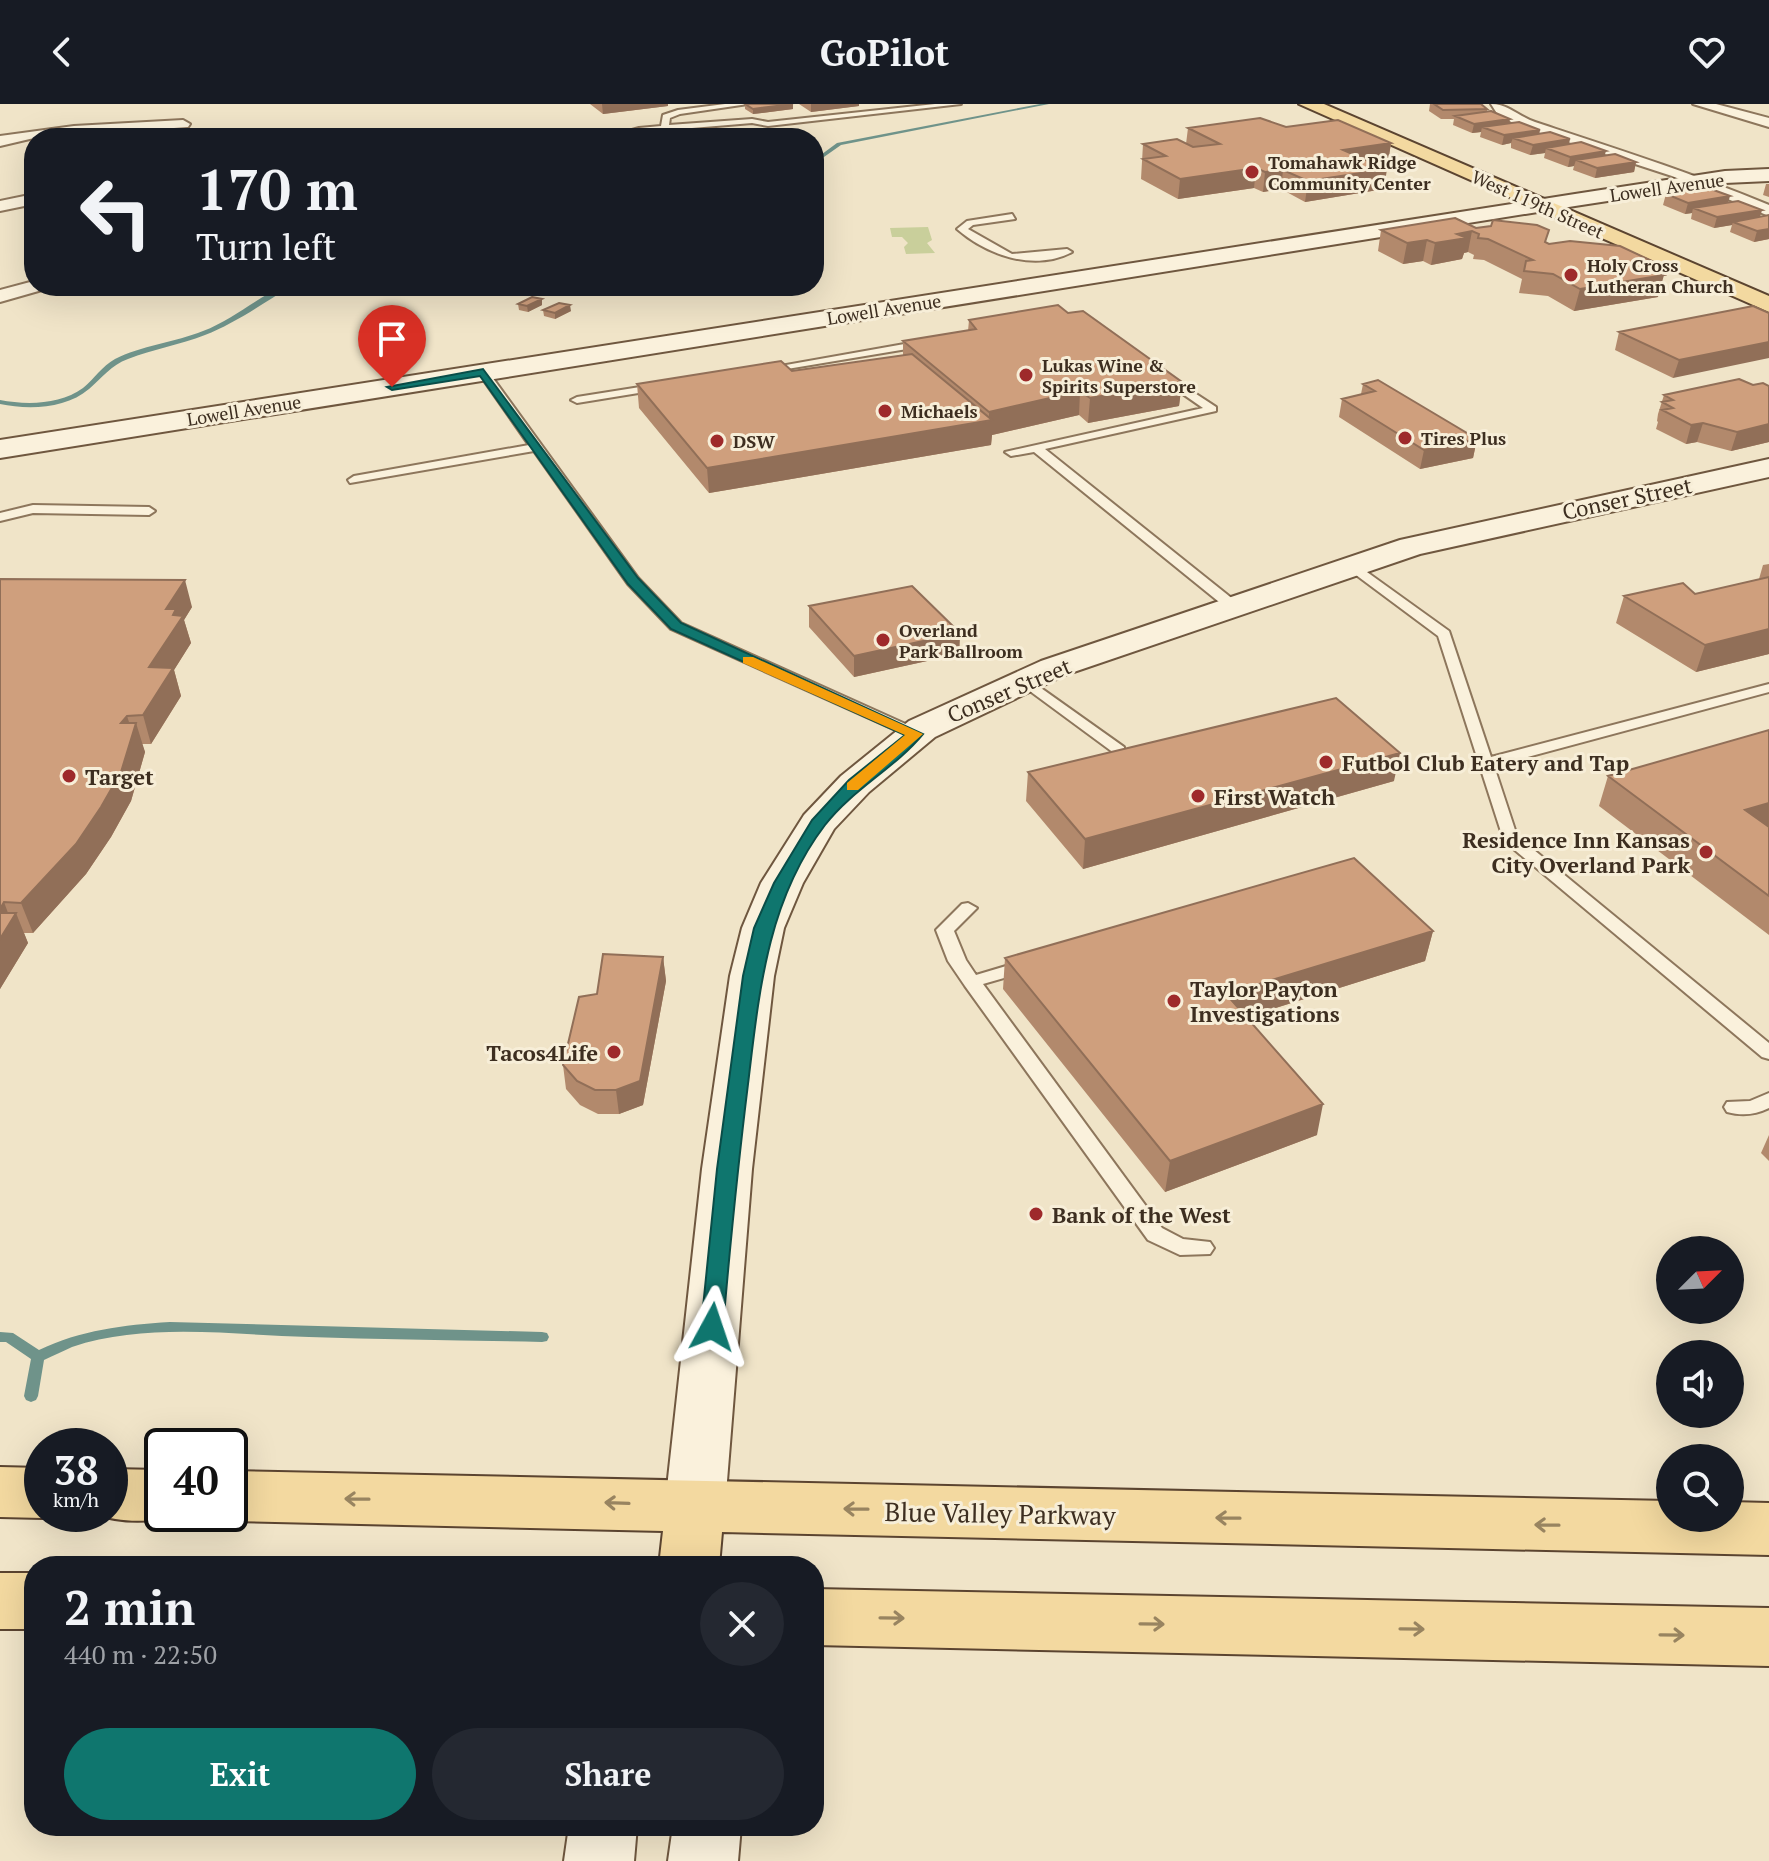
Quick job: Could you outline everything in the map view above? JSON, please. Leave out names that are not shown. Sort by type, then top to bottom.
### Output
[{"type":"main road","name":"West 119th Street","points":[[1308,104],[1769,305]]},
{"type":"main road","name":"West 119th Street","points":[[1347,104],[1769,282]]},
{"type":"main road","points":[[0,1492],[24,1493]]},
{"type":"main road","name":"Blue Valley Parkway","points":[[248,1496],[1769,1529]]},
{"type":"main road","points":[[690,1556],[695,1506]]},
{"type":"main road","points":[[0,1601],[24,1601]]},
{"type":"main road","points":[[824,1617],[1769,1637]]},
{"type":"street","points":[[1498,104],[1503,112],[1524,123],[1697,181],[1769,211]]},
{"type":"street","points":[[1700,104],[1769,123]]},
{"type":"street","points":[[105,128],[183,123]]},
{"type":"street","points":[[0,141],[24,137]]},
{"type":"street","name":"Lowell Avenue","points":[[0,449],[1541,205],[1697,181],[1769,175]]},
{"type":"street","points":[[0,206],[24,201]]},
{"type":"street","points":[[0,296],[24,289]]},
{"type":"street","name":"Conser Street","points":[[695,1506],[727,1169],[752,976],[763,928],[782,883],[818,823],[855,784],[916,734],[961,708],[1024,680],[1234,607],[1353,566],[1470,533],[1769,468]]},
{"type":"street","points":[[599,1861],[602,1836]]},
{"type":"street","points":[[703,1861],[706,1836]]},
{"type":"lane","points":[[664,128],[666,117],[678,112],[744,104]]},
{"type":"lane","points":[[874,104],[887,112]]},
{"type":"lane","points":[[700,128],[957,104]]},
{"type":"lane","points":[[1012,217],[970,223],[962,229],[1003,257],[1022,259],[1067,252]]},
{"type":"lane","points":[[750,372],[938,341]]},
{"type":"lane","points":[[1011,452],[1212,409],[1152,367]]},
{"type":"lane","points":[[483,372],[633,581],[676,626],[916,734]]},
{"type":"lane","points":[[577,400],[671,385]]},
{"type":"lane","points":[[354,480],[537,447]]},
{"type":"lane","points":[[1036,448],[1234,607]]},
{"type":"lane","points":[[0,517],[33,509],[149,511]]},
{"type":"lane","points":[[1353,566],[1444,634],[1510,838],[1769,1053]]},
{"type":"lane","points":[[1024,680],[1119,750]]},
{"type":"lane","points":[[1486,763],[1769,688]]},
{"type":"lane","points":[[968,908],[945,930],[957,961],[971,982],[1155,1234],[1180,1247],[1203,1248]]},
{"type":"lane","points":[[971,982],[1046,960]]},
{"type":"lane","points":[[1734,1107],[1753,1108],[1769,1100]]},
{"type":"green space","points":[[928,227],[932,240],[927,243],[935,253],[906,254],[904,247],[908,243],[902,237],[892,237],[890,228]]},
{"type":"building","points":[[745,104],[793,104],[753,109]]},
{"type":"building","points":[[1434,104],[1481,104],[1487,109],[1443,110]]},
{"type":"building","points":[[1491,111],[1510,119],[1474,124],[1455,116]]},
{"type":"building","points":[[1260,118],[1286,127],[1338,120],[1391,143],[1343,150],[1387,169],[1308,181],[1283,170],[1265,172],[1256,168],[1180,179],[1143,159],[1166,156],[1143,144],[1177,139],[1193,147],[1220,144],[1188,128]]},
{"type":"building","points":[[1519,122],[1540,130],[1504,135],[1482,127]]},
{"type":"building","points":[[1550,132],[1570,139],[1533,145],[1513,138]]},
{"type":"building","points":[[1581,142],[1606,151],[1570,157],[1546,148]]},
{"type":"building","points":[[1615,154],[1636,162],[1597,168],[1576,160]]},
{"type":"building","points":[[1708,188],[1730,196],[1688,203],[1666,194]]},
{"type":"building","points":[[1738,201],[1762,210],[1717,217],[1693,208]]},
{"type":"building","points":[[1769,215],[1769,229],[1757,231],[1733,222]]},
{"type":"building","points":[[1455,218],[1476,228],[1491,226],[1493,220],[1537,225],[1549,230],[1545,242],[1549,244],[1570,241],[1620,246],[1654,262],[1654,270],[1664,275],[1580,289],[1553,274],[1524,271],[1526,261],[1533,260],[1488,239],[1478,238],[1479,234],[1472,231],[1457,234],[1467,238],[1407,243],[1381,230]]},
{"type":"building","points":[[532,297],[542,299],[527,306],[518,304]]},
{"type":"building","points":[[559,303],[570,305],[555,313],[543,310]]},
{"type":"building","name":"Lukas Wine & Spirits Superstore","points":[[1058,305],[1068,313],[1083,311],[1182,382],[1090,398],[1080,391],[989,412],[903,341],[976,329],[969,320]]},
{"type":"building","points":[[1753,306],[1769,313],[1769,342],[1679,360],[1619,332]]},
{"type":"building","points":[[912,354],[992,420],[707,468],[637,384],[781,361],[792,371]]},
{"type":"building","points":[[1739,379],[1753,385],[1763,383],[1769,386],[1769,424],[1737,432],[1703,423],[1691,425],[1662,410],[1673,408],[1662,402],[1673,400],[1664,395]]},
{"type":"building","points":[[1378,380],[1477,439],[1424,450],[1342,399],[1375,391],[1363,384]]},
{"type":"building","points":[[1769,577],[1769,629],[1705,645],[1624,596],[1683,583],[1695,594]]},
{"type":"building","name":"Target","points":[[0,579],[185,580],[166,609],[176,609],[173,615],[183,616],[149,667],[173,668],[143,715],[127,716],[121,723],[136,723],[121,772],[76,844],[21,903],[4,902],[0,909]]},
{"type":"building","points":[[912,586],[960,633],[854,656],[809,606]]},
{"type":"building","points":[[1336,698],[1400,753],[1085,839],[1028,772]]},
{"type":"building","points":[[1769,730],[1769,803],[1745,810],[1769,827],[1769,896],[1608,776]]},
{"type":"building","points":[[1354,858],[1433,931],[1226,994],[1323,1104],[1170,1161],[1005,958]]},
{"type":"building","points":[[0,913],[16,913],[0,939]]},
{"type":"building","name":"Tacos4Life","points":[[603,954],[663,957],[640,1081],[616,1090],[595,1090],[577,1081],[563,1065],[579,997],[597,994]]},
{"type":"waterway","points":[[824,155],[839,144],[1047,104]]},
{"type":"waterway","points":[[0,402],[40,404],[70,398],[117,361],[218,327],[270,296]]},
{"type":"waterway","points":[[38,1357],[66,1343],[98,1335],[170,1328],[542,1337]]},
{"type":"waterway","points":[[0,1337],[8,1337],[38,1357]]},
{"type":"waterway","points":[[31,1396],[38,1357]]},
{"type":"slow traffic","points":[[748,660],[916,734],[891,751],[852,787]]},
{"type":"place","name":"Tomahawk Ridge Community Center","points":[[1252,172]]},
{"type":"place","name":"Holy Cross Lutheran Church","points":[[1571,275]]},
{"type":"place","name":"Lukas Wine & Spirits Superstore","points":[[1026,375]]},
{"type":"place","name":"Michaels","points":[[885,411]]},
{"type":"place","name":"Tires Plus","points":[[1405,438]]},
{"type":"place","name":"DSW","points":[[717,441]]},
{"type":"place","name":"Overland Park Ballroom","points":[[883,640]]},
{"type":"place","name":"Futbol Club Eatery and Tap","points":[[1326,762]]},
{"type":"place","name":"Target","points":[[69,776]]},
{"type":"place","name":"First Watch","points":[[1198,796]]},
{"type":"place","name":"Residence Inn Kansas City Overland Park","points":[[1706,852]]},
{"type":"place","name":"Taylor Payton Investigations","points":[[1174,1001]]},
{"type":"place","name":"Tacos4Life","points":[[614,1052]]},
{"type":"place","name":"Bank of the West","points":[[1036,1214]]},
{"type":"route","points":[[392,387],[483,372],[633,581],[676,626],[916,734],[891,751],[818,823],[782,883],[763,928],[752,976],[727,1169],[712,1327]]}]
